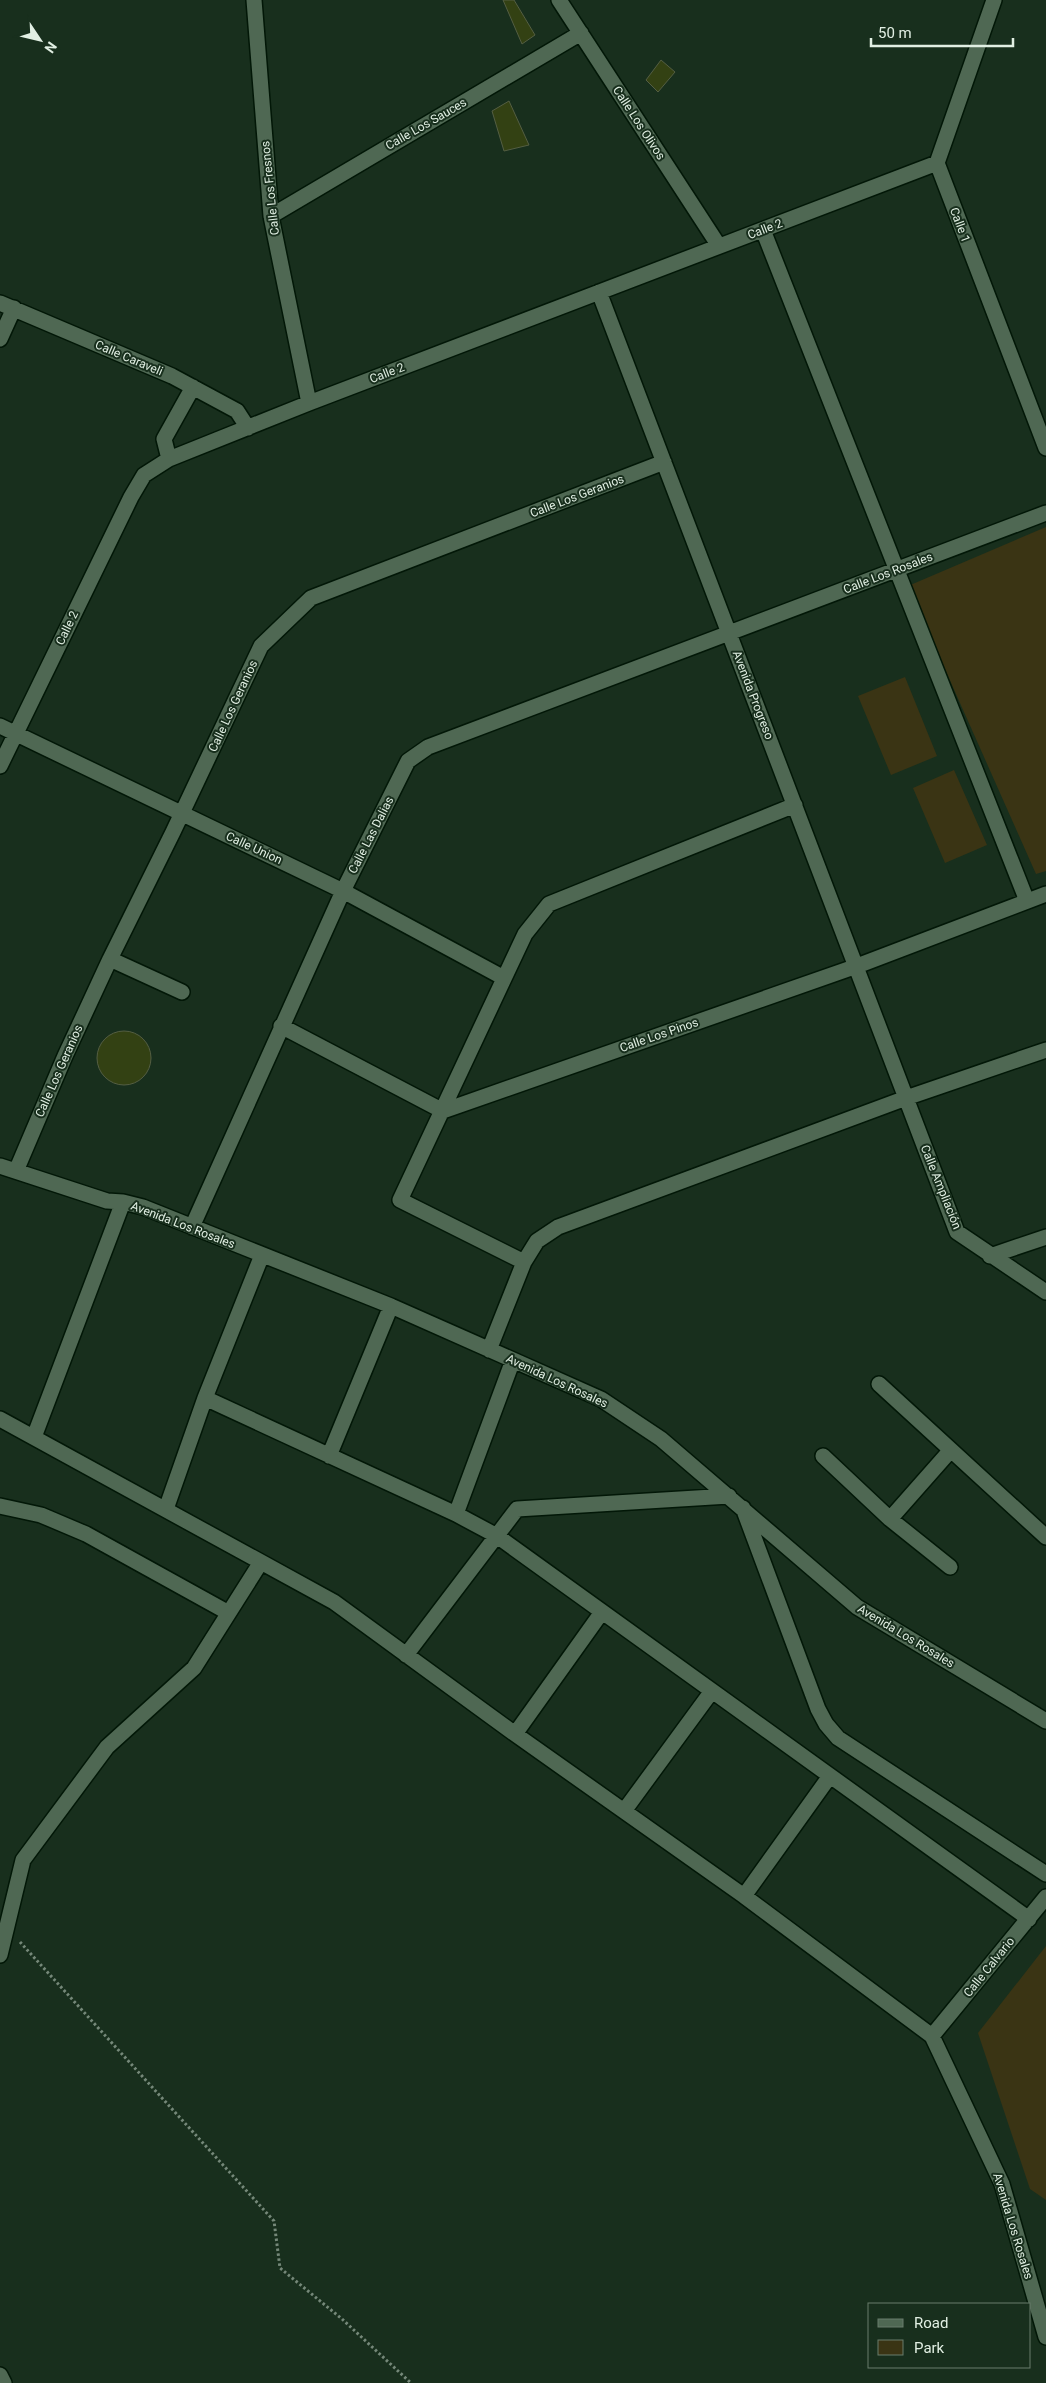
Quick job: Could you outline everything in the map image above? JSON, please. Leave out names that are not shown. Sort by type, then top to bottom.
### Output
[{"type":"street","name":"Calle Los Fresnos","points":[[254,0],[270,216],[309,403]]},
{"type":"street","name":"Calle Los Olivos","points":[[559,0],[719,246]]},
{"type":"street","points":[[937,163],[994,0]]},
{"type":"street","name":"Calle Los Sauces","points":[[270,216],[581,33]]},
{"type":"street","name":"Calle 2","points":[[0,766],[144,474],[169,459],[309,403],[937,163]]},
{"type":"street","name":"Calle 1","points":[[937,163],[1046,448]]},
{"type":"street","points":[[762,230],[1027,901]]},
{"type":"street","name":"Avenida Progreso","points":[[600,292],[906,1098]]},
{"type":"street","points":[[0,339],[7,306]]},
{"type":"street","name":"Calle Caraveli","points":[[7,306],[193,387],[237,411],[248,428]]},
{"type":"street","points":[[169,459],[164,438],[193,387]]},
{"type":"street","name":"Calle Los Geranios","points":[[16,1171],[65,1056],[110,959],[182,814],[261,646],[312,598],[664,462]]},
{"type":"street","name":"Calle Los Rosales","points":[[730,633],[1046,513]]},
{"type":"street","name":"Calle Las Dalias","points":[[192,1226],[343,891],[408,761],[428,747],[730,633]]},
{"type":"street","name":"Calle Union","points":[[0,726],[343,891],[504,978]]},
{"type":"street","points":[[524,1262],[400,1200],[525,934],[549,904],[795,805]]},
{"type":"street","name":"Calle Los Pinos","points":[[443,1111],[857,966],[1046,894]]},
{"type":"street","points":[[110,959],[182,992]]},
{"type":"street","points":[[281,1026],[443,1111]]},
{"type":"street","points":[[489,1350],[524,1262],[537,1241],[558,1227],[906,1098],[1046,1050]]},
{"type":"street","name":"Calle Ampliación","points":[[906,1098],[957,1232],[1046,1292]]},
{"type":"street","name":"Avenida Los Rosales","points":[[0,1166],[107,1201],[123,1202],[143,1207],[391,1306],[602,1399],[661,1439],[742,1506],[857,1607],[1046,1721]]},
{"type":"street","points":[[34,1437],[123,1202]]},
{"type":"street","points":[[990,1256],[1046,1237]]},
{"type":"street","points":[[166,1510],[205,1398],[262,1255]]},
{"type":"street","points":[[329,1456],[391,1306]]},
{"type":"street","points":[[456,1514],[513,1360]]},
{"type":"street","points":[[879,1384],[1046,1537]]},
{"type":"street","points":[[205,1398],[456,1514],[497,1536],[1029,1918]]},
{"type":"street","points":[[0,1418],[334,1602],[744,1896],[932,2036]]},
{"type":"street","points":[[890,1519],[950,1451]]},
{"type":"street","points":[[823,1456],[890,1519],[950,1567]]},
{"type":"street","points":[[406,1655],[516,1510],[729,1496]]},
{"type":"street","points":[[0,1506],[41,1515],[86,1534],[227,1612]]},
{"type":"street","points":[[742,1506],[818,1708],[826,1724],[838,1738],[1046,1874]]},
{"type":"street","points":[[0,1955],[23,1860],[107,1747],[194,1668],[227,1612],[261,1562]]},
{"type":"street","points":[[516,1734],[602,1612]]},
{"type":"street","points":[[624,1811],[712,1691]]},
{"type":"street","points":[[744,1896],[830,1776]]},
{"type":"street","name":"Calle Calvario","points":[[932,2036],[1046,1897]]},
{"type":"street","name":"Avenida Los Rosales","points":[[932,2036],[1002,2184],[1046,2337]]},
{"type":"street","points":[[0,2375],[4,2383]]},
{"type":"path","points":[[6,1926],[274,2222],[280,2268],[342,2319],[411,2383]]},
{"type":"green space","points":[[1046,527],[1046,871],[1036,874],[908,586]]},
{"type":"green space","points":[[905,677],[937,756],[891,775],[858,696]]},
{"type":"green space","points":[[954,770],[987,845],[945,863],[913,788]]},
{"type":"green space","points":[[1046,1946],[1046,2200],[1030,2189],[978,2033]]},
{"type":"building","points":[[503,0],[514,0],[535,35],[522,44]]},
{"type":"building","points":[[661,60],[675,72],[658,92],[646,80]]},
{"type":"building","points":[[509,101],[529,145],[504,151],[492,111]]},
{"type":"building","points":[[119,1031],[129,1031],[139,1035],[147,1043],[151,1058],[147,1073],[139,1081],[129,1085],[119,1085],[109,1081],[101,1073],[97,1063],[97,1053],[101,1043],[109,1035]]}]
